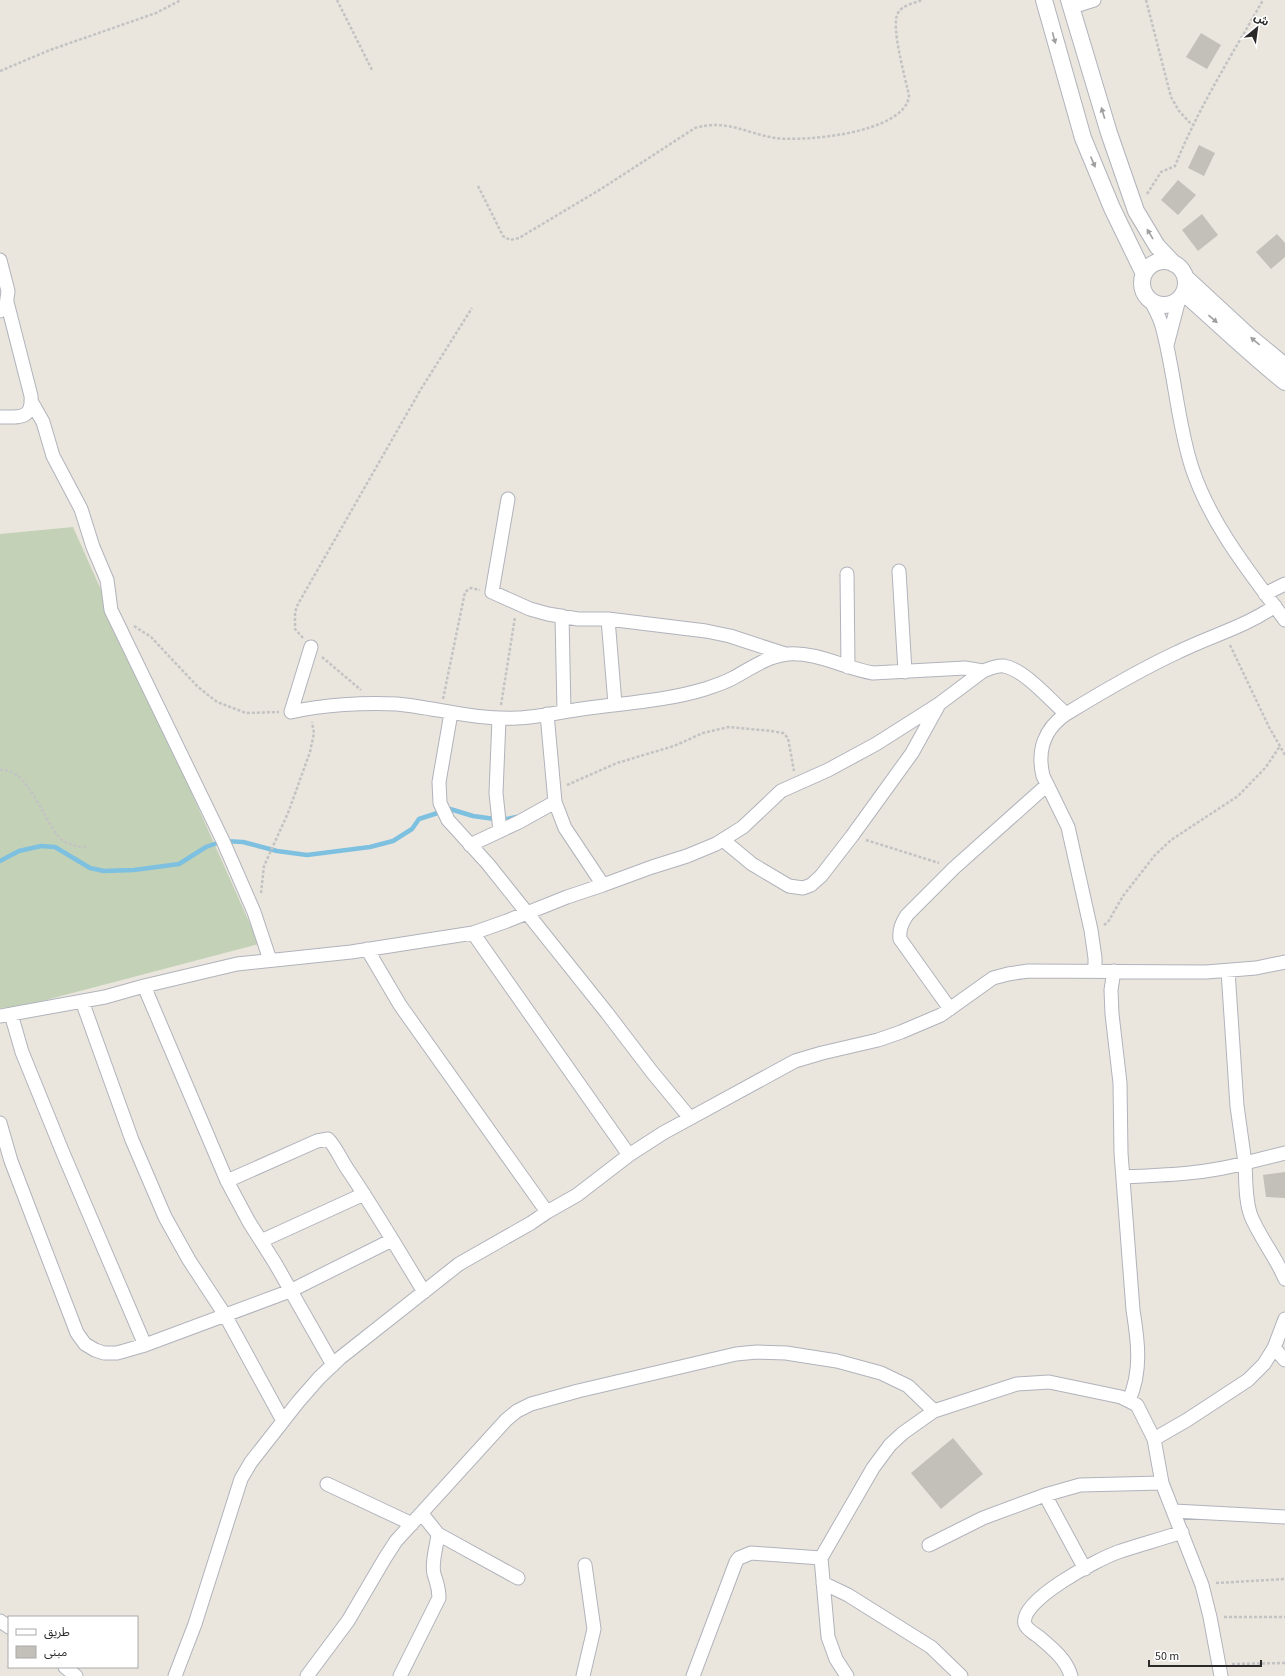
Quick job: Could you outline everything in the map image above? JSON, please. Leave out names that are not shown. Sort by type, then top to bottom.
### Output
[{"type":"street","points":[[1044,0],[1083,138],[1112,208],[1144,274]]},
{"type":"street","points":[[1094,0],[1070,3],[1109,133],[1136,211],[1157,246],[1174,264],[1180,268],[1185,277],[1251,338],[1285,366]]},
{"type":"street","points":[[0,260],[6,281],[4,306],[31,401],[44,422],[53,456],[81,509],[93,547],[107,580],[111,610],[223,841],[254,912],[270,960]]},
{"type":"street","points":[[1174,264],[1160,261],[1154,264],[1148,268],[1144,274],[1142,282],[1146,296],[1151,301],[1162,325],[1182,430],[1192,469],[1212,513],[1234,550],[1285,620]]},
{"type":"street","points":[[1167,347],[1186,287],[1185,277]]},
{"type":"street","points":[[1151,301],[1158,304],[1173,304],[1182,296]]},
{"type":"street","points":[[1182,296],[1215,320],[1250,354],[1285,382]]},
{"type":"street","points":[[0,417],[16,417],[25,415],[30,409],[31,401]]},
{"type":"street","points":[[508,499],[492,592],[540,612],[578,619],[608,619],[706,630],[730,636],[785,654],[812,656],[873,673],[965,668],[983,671]]},
{"type":"street","points":[[899,571],[905,672]]},
{"type":"street","points":[[848,574],[848,667]]},
{"type":"street","points":[[1265,594],[1285,584]]},
{"type":"street","points":[[1095,971],[1095,958],[1091,930],[1068,827],[1047,785],[1042,769],[1041,759],[1047,733],[1056,721],[1066,714],[1151,665],[1253,620],[1274,606]]},
{"type":"street","points":[[562,616],[564,711]]},
{"type":"street","points":[[608,619],[615,704]]},
{"type":"street","points":[[311,647],[292,712],[310,708],[397,704],[499,719],[547,714],[665,697],[704,689],[731,679],[771,658],[785,654]]},
{"type":"street","points":[[145,1345],[6,1015],[105,997],[144,986],[237,964],[351,952],[473,933],[528,914],[567,897],[687,856],[723,840],[743,828],[781,791],[828,770],[876,744],[938,704],[983,671],[999,666],[1004,666],[1015,670],[1030,680],[1066,714]]},
{"type":"street","points":[[723,840],[752,864],[789,886],[803,888],[811,885],[821,876],[852,836],[912,753],[938,704]]},
{"type":"street","points":[[446,712],[439,782],[440,803],[448,820],[528,914],[690,1118]]},
{"type":"street","points":[[547,714],[554,798],[566,828],[603,885]]},
{"type":"street","points":[[499,719],[496,794],[500,831]]},
{"type":"street","points":[[950,1009],[900,939],[901,924],[907,915],[954,868],[1047,785]]},
{"type":"street","points":[[470,845],[500,831],[554,798]]},
{"type":"street","points":[[473,933],[629,1155]]},
{"type":"street","points":[[366,949],[400,1005],[547,1212]]},
{"type":"street","points":[[175,1676],[195,1624],[241,1479],[251,1462],[319,1378],[333,1365],[459,1264],[531,1223],[577,1194],[629,1155],[690,1118],[795,1061],[878,1040],[918,1026],[941,1016],[993,978],[1028,971],[1228,971],[1256,968],[1285,962]]},
{"type":"street","points":[[1114,971],[1111,990],[1112,1014],[1120,1083],[1123,1177],[1133,1310],[1137,1334],[1138,1369],[1129,1400]]},
{"type":"street","points":[[1228,971],[1238,1112],[1245,1163],[1247,1198],[1251,1216],[1278,1263],[1285,1279]]},
{"type":"street","points":[[144,986],[227,1181],[249,1222],[333,1365]]},
{"type":"street","points":[[82,1001],[132,1140],[165,1217],[189,1260],[225,1315],[283,1421]]},
{"type":"street","points":[[0,1122],[11,1161],[77,1333],[86,1344],[95,1350],[104,1353],[117,1352],[145,1345],[290,1291],[392,1240]]},
{"type":"street","points":[[227,1181],[325,1139],[328,1140],[333,1144],[339,1157],[364,1194],[424,1292]]},
{"type":"street","points":[[1123,1177],[1194,1174],[1221,1170],[1285,1153]]},
{"type":"street","points":[[261,1241],[364,1194]]},
{"type":"street","points":[[1154,1439],[1187,1420],[1248,1380],[1264,1364],[1274,1348],[1285,1319]]},
{"type":"street","points":[[1274,1348],[1285,1360]]},
{"type":"street","points":[[307,1676],[348,1622],[396,1541],[506,1420],[531,1404],[578,1391],[736,1354],[786,1353],[844,1363],[881,1374],[908,1386],[934,1411]]},
{"type":"street","points":[[847,1676],[836,1659],[828,1637],[821,1558],[873,1468],[890,1445],[903,1433],[934,1411],[1017,1384],[1030,1382],[1049,1382],[1129,1400],[1137,1405],[1154,1439],[1162,1483],[1202,1585],[1220,1670]]},
{"type":"street","points":[[929,1545],[983,1518],[1045,1495],[1080,1485],[1162,1483]]},
{"type":"street","points":[[327,1484],[412,1524]]},
{"type":"street","points":[[1045,1495],[1084,1569]]},
{"type":"street","points":[[1174,1511],[1285,1517]]},
{"type":"street","points":[[422,1514],[438,1534],[518,1578]]},
{"type":"street","points":[[1071,1676],[1068,1665],[1051,1648],[1027,1628],[1025,1617],[1029,1608],[1061,1582],[1117,1552],[1182,1532]]},
{"type":"street","points":[[400,1676],[439,1598],[439,1587],[434,1574],[438,1534]]},
{"type":"street","points":[[693,1676],[733,1570],[739,1558],[751,1553],[821,1558]]},
{"type":"street","points":[[583,1676],[594,1629],[585,1565]]},
{"type":"street","points":[[823,1583],[848,1595],[931,1647],[961,1676]]},
{"type":"street","points":[[66,1668],[76,1676]]},
{"type":"path","points":[[0,70],[50,50],[156,13],[181,0]]},
{"type":"path","points":[[337,0],[372,70]]},
{"type":"path","points":[[478,186],[503,236],[510,240],[519,238],[601,189],[695,128],[707,124],[723,124],[775,138],[822,138],[851,133],[877,125],[894,117],[903,110],[908,101],[909,96],[896,31],[896,19],[902,8],[922,0]]},
{"type":"path","points":[[1146,0],[1171,97],[1179,111],[1192,125]]},
{"type":"path","points":[[1136,211],[1162,172],[1175,166],[1192,125],[1263,0]]},
{"type":"path","points":[[378,704],[311,647],[295,629],[295,612],[298,604],[421,390],[472,308]]},
{"type":"path","points":[[446,712],[465,592],[471,588],[492,592]]},
{"type":"path","points":[[499,719],[518,603]]},
{"type":"path","points":[[131,624],[151,637],[198,687],[217,702],[246,713],[292,712]]},
{"type":"path","points":[[1224,632],[1285,755]]},
{"type":"path","points":[[254,912],[260,898],[264,866],[288,813],[310,752],[314,733],[310,708]]},
{"type":"path","points":[[554,798],[564,787],[617,763],[674,746],[703,734],[730,727],[783,733],[788,738],[796,783]]},
{"type":"path","points":[[1091,930],[1108,922],[1123,896],[1155,855],[1171,840],[1238,796],[1266,767],[1280,746]]},
{"type":"path","points":[[0,770],[7,769],[15,773],[26,784],[59,837],[77,847],[86,847]]},
{"type":"path","points":[[852,836],[954,868]]},
{"type":"path","points":[[1202,1585],[1285,1579]]},
{"type":"path","points":[[1210,1617],[1285,1617]]},
{"type":"path","points":[[1220,1670],[1285,1663]]},
{"type":"green space","points":[[73,527],[259,944],[23,1006],[0,1008],[0,534]]},
{"type":"building","points":[[1201,33],[1221,45],[1207,69],[1186,57]]},
{"type":"building","points":[[1199,145],[1215,153],[1204,176],[1188,168]]},
{"type":"building","points":[[1178,180],[1196,195],[1178,215],[1161,200]]},
{"type":"building","points":[[1202,214],[1218,235],[1198,251],[1182,230]]},
{"type":"building","points":[[1277,234],[1285,243],[1285,257],[1271,269],[1256,252]]},
{"type":"building","points":[[1285,1172],[1285,1198],[1266,1197],[1263,1175]]},
{"type":"building","points":[[953,1438],[983,1474],[941,1509],[911,1473]]},
{"type":"waterway","points":[[0,861],[19,851],[41,846],[55,847],[90,868],[104,871],[134,870],[179,864],[206,847],[223,841],[243,842],[277,851],[307,855],[370,847],[393,841],[412,829],[419,819],[450,809],[473,816],[502,820],[516,817]]}]
